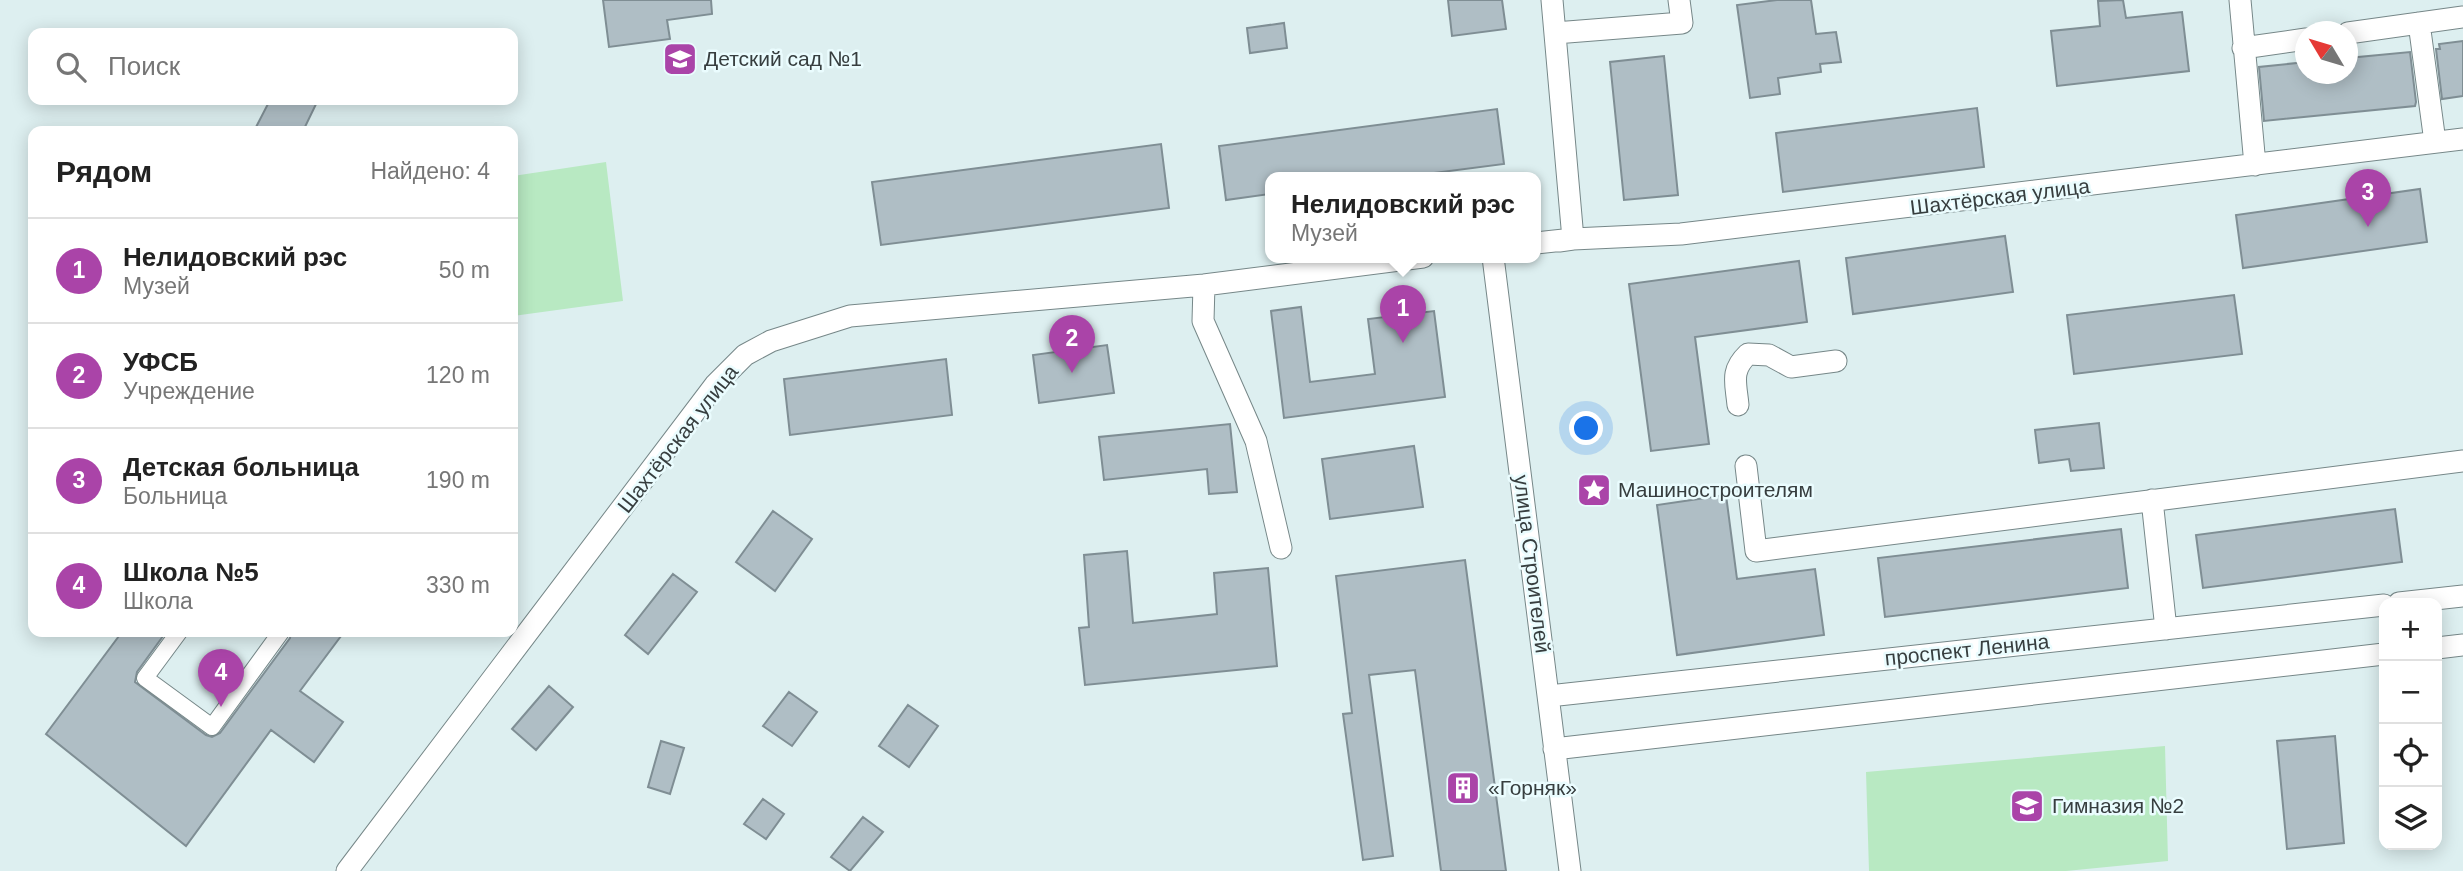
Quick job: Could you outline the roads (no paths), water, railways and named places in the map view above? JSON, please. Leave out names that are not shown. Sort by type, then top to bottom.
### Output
[{"type":"street","points":[[1541,242],[1573,239],[1552,0]]},
{"type":"street","points":[[1555,33],[1682,23],[1679,0]]},
{"type":"street","points":[[2240,0],[2255,165]]},
{"type":"street","points":[[2358,31],[2463,17]]},
{"type":"street","points":[[2419,23],[2435,142]]},
{"type":"street","points":[[2244,48],[2295,40]]},
{"type":"street","name":"Шахтёрская улица","points":[[1573,239],[1694,233],[2463,139]]},
{"type":"street","name":"Шахтёрская улица","points":[[347,871],[715,385],[745,355],[771,341],[850,316],[1204,285],[1376,263]]},
{"type":"street","name":"улица Строителей","points":[[1494,263],[1570,871]]},
{"type":"street","points":[[1204,285],[1203,321],[1256,441],[1282,548]]},
{"type":"street","points":[[1738,405],[1735,374],[1739,362],[1748,354],[1769,355],[1791,367],[1836,360]]},
{"type":"street","points":[[1745,466],[1756,551],[2463,461]]},
{"type":"street","points":[[2152,500],[2166,629]]},
{"type":"street","points":[[2442,598],[2463,596]]},
{"type":"street","name":"проспект Ленина","points":[[1549,696],[2379,606]]},
{"type":"street","points":[[175,637],[145,678],[212,727],[277,637]]},
{"type":"street","points":[[2442,647],[2463,645]]},
{"type":"street","points":[[1553,749],[2379,655]]},
{"type":"place","name":"Детский сад №1","points":[[680,59]]},
{"type":"place","name":"Детская больница","points":[[2368,227]]},
{"type":"place","name":"Нелидовский рэс","points":[[1403,343]]},
{"type":"place","name":"УФСБ","points":[[1072,373]]},
{"type":"place","name":"Машиностроителям","points":[[1594,490]]},
{"type":"place","name":"Школа №5","points":[[221,707]]},
{"type":"place","name":"«Горняк»","points":[[1463,788]]},
{"type":"place","name":"Гимназия №2","points":[[2027,806]]}]
